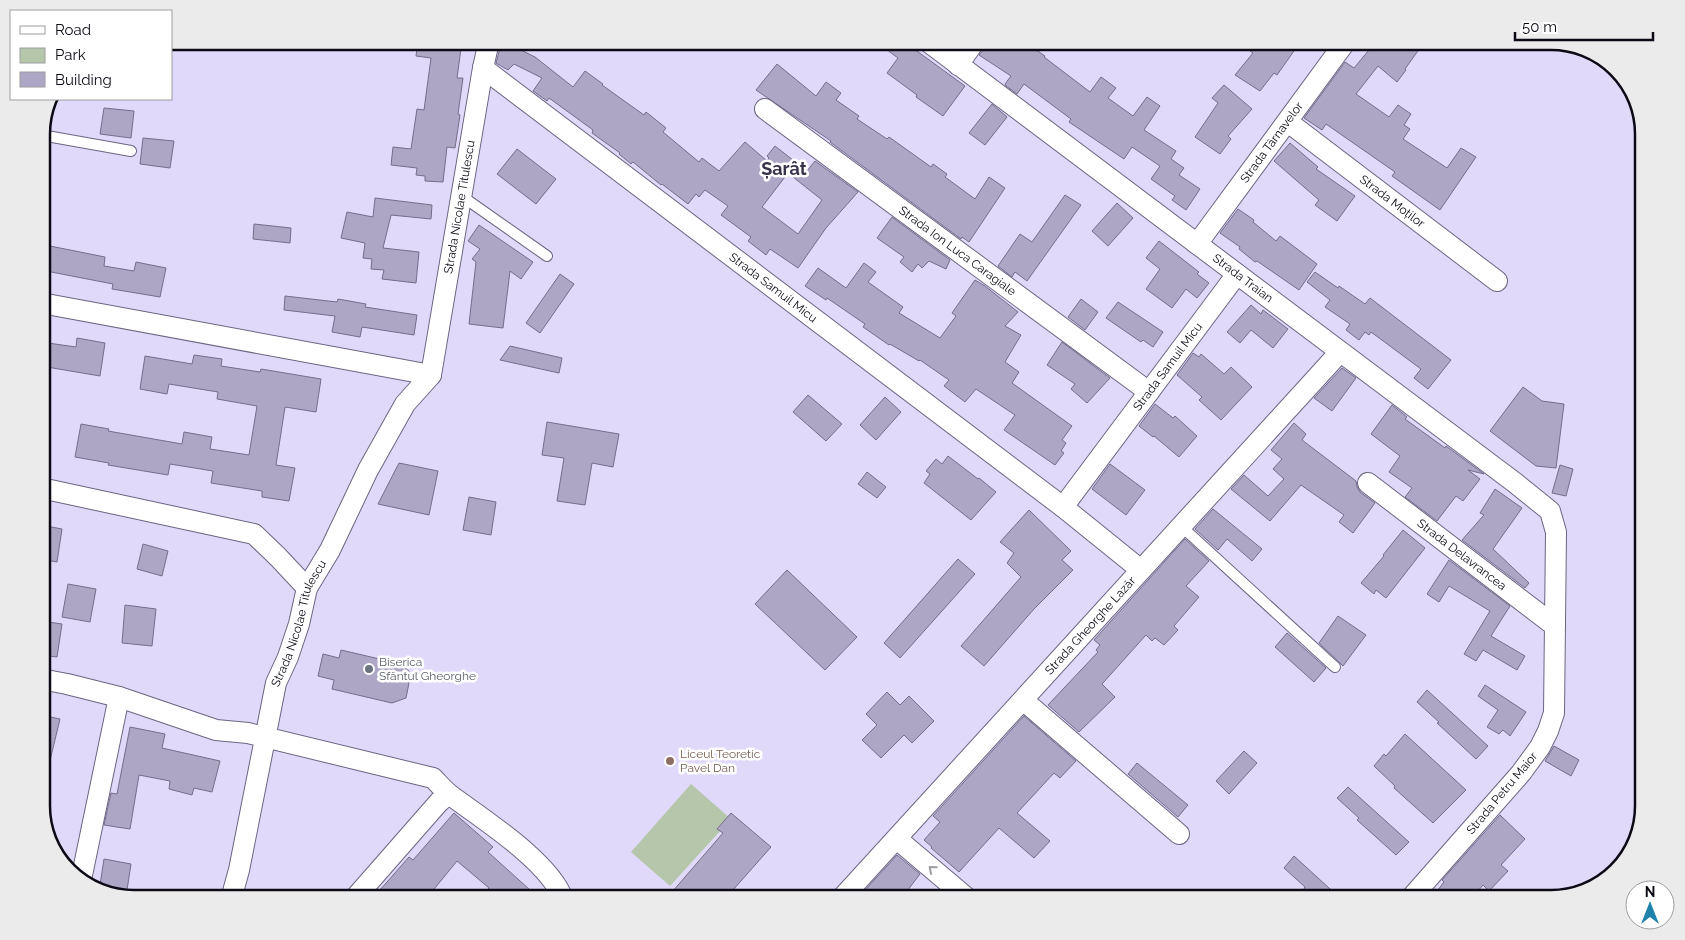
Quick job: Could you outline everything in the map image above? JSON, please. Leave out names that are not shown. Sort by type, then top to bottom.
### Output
[{"type":"street","name":"Strada Nicolae Titulescu","points":[[233,890],[276,684],[288,657],[299,624],[306,588],[330,550],[368,470],[405,404],[432,375],[487,50]]},
{"type":"street","name":"Strada Traian","points":[[939,50],[1540,502],[1550,511],[1553,520]]},
{"type":"street","points":[[958,65],[969,50]]},
{"type":"street","name":"Strada Târnavelor","points":[[1197,244],[1340,50]]},
{"type":"street","name":"Strada Samuil Micu","points":[[483,68],[1063,507],[1141,570]]},
{"type":"street","name":"Strada Ion Luca Caragiale","points":[[766,109],[1149,392]]},
{"type":"street","name":"Strada Moților","points":[[1288,122],[1497,281]]},
{"type":"street","name":"Strada Samuil Micu","points":[[1063,507],[1237,274]]},
{"type":"street","points":[[50,305],[432,375]]},
{"type":"street","name":"Strada Gheorghe Lazăr","points":[[849,890],[1340,352]]},
{"type":"street","name":"Strada Delavrancea","points":[[1368,483],[1556,626]]},
{"type":"street","points":[[50,490],[254,534],[306,588]]},
{"type":"street","name":"Strada Petru Maior","points":[[1418,890],[1521,773],[1540,748],[1548,731],[1554,713],[1556,532],[1553,520]]},
{"type":"street","points":[[50,681],[119,698],[216,730],[248,733],[433,778],[452,797],[468,807],[541,866],[559,890]]},
{"type":"street","points":[[83,872],[119,698]]},
{"type":"street","points":[[1023,700],[1179,834]]},
{"type":"street","points":[[362,890],[439,802],[445,797],[452,797]]},
{"type":"street","points":[[897,839],[957,890]]},
{"type":"lane","points":[[50,137],[131,151]]},
{"type":"lane","points":[[463,197],[547,256]]},
{"type":"lane","points":[[1181,526],[1335,667]]},
{"type":"green space","points":[[691,784],[731,819],[670,886],[631,852]]},
{"type":"building","points":[[417,50],[461,50],[457,78],[463,78],[458,114],[460,115],[455,148],[447,147],[443,182],[425,181],[425,176],[416,175],[417,168],[391,165],[393,147],[411,149],[417,109],[424,110],[431,58],[416,56]]},
{"type":"building","points":[[499,50],[521,50],[535,57],[573,87],[585,71],[644,115],[646,112],[666,128],[663,132],[699,162],[702,158],[719,171],[745,142],[767,161],[769,158],[767,156],[775,146],[807,171],[815,161],[858,192],[826,228],[798,268],[770,249],[766,255],[748,241],[751,237],[721,215],[728,206],[705,190],[699,197],[696,194],[688,204],[633,162],[631,164],[620,153],[592,133],[593,130],[549,98],[547,101],[533,91],[542,78],[514,64],[508,70],[496,63]],"holes":[[[788,173],[822,200],[798,234],[762,207]]]},
{"type":"building","points":[[887,50],[915,50],[965,86],[943,116],[887,73],[898,58]]},
{"type":"building","points":[[983,50],[1036,50],[1090,92],[1101,77],[1116,88],[1108,98],[1133,116],[1147,97],[1160,106],[1144,130],[1176,151],[1171,159],[1184,168],[1179,175],[1200,189],[1186,210],[1172,200],[1175,196],[1151,179],[1160,166],[1132,147],[1124,159],[1069,122],[1071,119],[1024,84],[1017,94],[1005,84],[1011,76],[979,55]]},
{"type":"building","points":[[1295,50],[1277,75],[1274,73],[1260,91],[1235,75],[1253,53],[1250,51]]},
{"type":"building","points":[[1369,50],[1419,50],[1397,82],[1378,66],[1356,94],[1389,117],[1398,105],[1411,114],[1404,125],[1410,129],[1403,139],[1447,168],[1461,148],[1476,157],[1440,210],[1392,176],[1395,172],[1326,124],[1322,130],[1304,118],[1345,62],[1354,68]]},
{"type":"building","points":[[777,64],[816,96],[826,82],[841,93],[836,100],[859,116],[857,119],[887,139],[889,137],[931,167],[933,164],[947,174],[945,177],[975,199],[989,177],[1005,188],[969,242],[962,237],[961,239],[831,141],[756,90]]},
{"type":"building","points":[[1224,85],[1252,109],[1228,136],[1231,139],[1220,154],[1195,137],[1218,103],[1212,98]]},
{"type":"building","points":[[992,104],[1007,117],[985,145],[969,133]]},
{"type":"building","points":[[104,108],[134,111],[131,138],[100,134]]},
{"type":"building","points":[[143,138],[174,141],[170,168],[140,164]]},
{"type":"building","points":[[1290,143],[1318,167],[1316,169],[1355,196],[1337,221],[1315,205],[1319,200],[1274,161]]},
{"type":"building","points":[[517,149],[556,179],[536,204],[497,174]]},
{"type":"building","points":[[1065,195],[1081,205],[1027,281],[1015,272],[1012,277],[998,266],[1020,234],[1032,242]]},
{"type":"building","points":[[375,198],[432,205],[431,219],[391,215],[383,248],[419,252],[416,283],[382,279],[384,270],[371,269],[372,259],[363,258],[365,243],[341,238],[347,212],[373,217]]},
{"type":"building","points":[[1117,203],[1133,218],[1108,246],[1092,231]]},
{"type":"building","points":[[1238,209],[1254,220],[1253,222],[1276,241],[1280,236],[1317,264],[1299,290],[1257,261],[1255,262],[1239,249],[1240,247],[1220,233]]},
{"type":"building","points":[[892,217],[950,260],[946,269],[929,261],[922,268],[918,264],[912,272],[900,262],[904,257],[877,238]]},
{"type":"building","points":[[254,224],[291,228],[290,243],[253,239]]},
{"type":"building","points":[[479,225],[533,262],[521,279],[510,271],[503,328],[469,324],[476,262],[472,259],[480,249],[468,241]]},
{"type":"building","points":[[1159,241],[1199,272],[1197,274],[1209,283],[1197,298],[1186,289],[1172,308],[1146,289],[1160,269],[1146,258]]},
{"type":"building","points":[[50,246],[105,257],[104,266],[134,271],[136,262],[166,268],[160,297],[112,289],[113,284],[50,272]]},
{"type":"building","points":[[864,263],[876,272],[868,282],[903,307],[899,313],[940,338],[956,316],[952,313],[975,280],[1018,312],[1005,326],[1021,335],[1005,362],[1019,372],[1012,383],[1072,426],[1062,440],[1066,443],[1061,451],[1064,453],[1055,465],[1004,430],[1015,415],[976,389],[965,402],[944,386],[949,380],[920,360],[889,345],[863,327],[865,324],[827,298],[826,300],[805,286],[818,268],[846,288]]},
{"type":"building","points":[[1315,272],[1365,304],[1370,298],[1451,360],[1428,389],[1414,378],[1421,369],[1371,332],[1369,335],[1365,332],[1359,340],[1346,330],[1350,324],[1325,307],[1330,300],[1307,282]]},
{"type":"building","points":[[560,274],[574,284],[540,333],[526,323]]},
{"type":"building","points":[[285,296],[337,302],[338,299],[366,304],[365,307],[417,315],[414,335],[362,327],[360,337],[332,332],[335,316],[284,310]]},
{"type":"building","points":[[1081,299],[1098,312],[1085,330],[1068,317]]},
{"type":"building","points":[[1118,302],[1163,332],[1153,347],[1143,340],[1141,342],[1106,318]]},
{"type":"building","points":[[1251,305],[1261,314],[1263,310],[1288,329],[1273,348],[1251,330],[1240,343],[1227,332]]},
{"type":"building","points":[[77,338],[105,343],[100,376],[50,368],[50,343],[76,347]]},
{"type":"building","points":[[1062,342],[1110,378],[1087,403],[1071,389],[1075,384],[1047,365]]},
{"type":"building","points":[[510,346],[562,358],[559,373],[500,360]]},
{"type":"building","points":[[1193,353],[1199,357],[1201,354],[1224,374],[1231,367],[1252,387],[1221,420],[1199,400],[1202,397],[1177,375]]},
{"type":"building","points":[[194,355],[222,359],[221,366],[260,372],[261,369],[321,379],[316,412],[285,407],[276,465],[295,468],[289,501],[262,497],[262,491],[211,483],[213,471],[170,464],[168,475],[108,465],[109,463],[75,457],[81,424],[109,429],[108,431],[182,444],[184,432],[212,437],[210,449],[249,455],[257,406],[217,399],[218,392],[169,384],[167,394],[140,389],[145,356],[192,364]]},
{"type":"building","points":[[1342,368],[1356,378],[1332,411],[1314,398]]},
{"type":"building","points":[[1523,387],[1542,401],[1564,404],[1556,468],[1536,466],[1490,431]]},
{"type":"building","points":[[808,395],[842,424],[826,441],[793,412]]},
{"type":"building","points":[[885,397],[901,412],[876,440],[860,425]]},
{"type":"building","points":[[1155,404],[1173,418],[1175,416],[1197,436],[1179,457],[1139,426]]},
{"type":"building","points":[[1392,405],[1407,417],[1405,419],[1484,474],[1468,470],[1480,479],[1463,501],[1456,496],[1437,521],[1405,497],[1412,488],[1389,472],[1400,456],[1371,434]]},
{"type":"building","points":[[547,422],[619,434],[613,467],[592,463],[585,505],[557,501],[564,458],[542,455]]},
{"type":"building","points":[[1294,423],[1306,434],[1302,440],[1356,481],[1360,492],[1375,503],[1353,533],[1339,522],[1344,515],[1301,485],[1270,521],[1231,489],[1244,475],[1268,496],[1284,479],[1273,469],[1282,459],[1271,450]]},
{"type":"building","points":[[948,456],[996,492],[971,520],[924,483],[930,474],[926,471],[936,459],[942,464]]},
{"type":"building","points":[[399,463],[438,471],[429,515],[378,504]]},
{"type":"building","points":[[1110,464],[1145,490],[1126,515],[1092,489]]},
{"type":"building","points":[[1560,465],[1573,469],[1566,496],[1552,493]]},
{"type":"building","points":[[867,472],[886,487],[877,498],[858,484]]},
{"type":"building","points":[[1495,489],[1522,508],[1493,549],[1529,583],[1525,588],[1462,540],[1484,515],[1480,513]]},
{"type":"building","points":[[469,497],[496,502],[491,535],[463,530]]},
{"type":"building","points":[[1213,509],[1262,549],[1252,561],[1227,539],[1218,550],[1195,529]]},
{"type":"building","points":[[1029,510],[1071,551],[1062,560],[1073,570],[1034,609],[984,666],[961,646],[1021,577],[1007,563],[1014,553],[1000,542]]},
{"type":"building","points":[[50,527],[62,529],[57,562],[50,561]]},
{"type":"building","points":[[1403,530],[1425,548],[1386,598],[1376,590],[1374,594],[1361,583]]},
{"type":"building","points":[[1185,539],[1209,561],[1186,586],[1199,597],[1174,626],[1178,630],[1164,645],[1155,638],[1152,641],[1146,635],[1102,684],[1115,697],[1079,732],[1048,705],[1098,652],[1096,650],[1100,645],[1094,640]]},
{"type":"building","points":[[143,544],[168,551],[162,576],[137,569]]},
{"type":"building","points":[[958,559],[975,574],[900,658],[884,643]]},
{"type":"building","points":[[1449,560],[1510,606],[1491,636],[1525,656],[1517,670],[1483,650],[1476,661],[1464,654],[1490,611],[1449,586],[1439,602],[1427,594]]},
{"type":"building","points":[[787,570],[857,637],[825,670],[755,604]]},
{"type":"building","points":[[68,584],[96,589],[90,622],[62,617]]},
{"type":"building","points":[[125,605],[156,609],[152,646],[122,643]]},
{"type":"building","points":[[1338,616],[1366,635],[1343,666],[1319,643]]},
{"type":"building","points":[[50,622],[62,624],[57,657],[50,656]]},
{"type":"building","points":[[1287,633],[1326,668],[1314,682],[1275,647]]},
{"type":"building","points":[[341,650],[401,664],[411,673],[406,698],[392,703],[332,689],[334,680],[318,676],[323,654],[339,658]]},
{"type":"building","points":[[1485,685],[1526,712],[1510,736],[1503,730],[1499,734],[1487,727],[1498,710],[1478,696]]},
{"type":"building","points":[[1427,690],[1488,746],[1476,759],[1417,702]]},
{"type":"building","points":[[887,692],[900,705],[909,696],[934,721],[912,743],[904,735],[881,758],[862,740],[877,725],[866,714]]},
{"type":"building","points":[[1024,716],[1076,761],[1060,778],[1054,773],[1017,813],[1050,841],[1034,858],[999,828],[959,872],[924,840],[940,822],[933,816]]},
{"type":"building","points":[[50,717],[60,719],[50,761]]},
{"type":"building","points":[[130,727],[165,734],[162,748],[220,761],[212,792],[194,788],[192,795],[169,789],[170,781],[139,775],[130,829],[104,825],[111,793],[117,794]]},
{"type":"building","points":[[1405,734],[1466,790],[1433,823],[1394,788],[1395,786],[1374,766],[1384,754],[1386,756]]},
{"type":"building","points":[[1554,746],[1579,760],[1571,776],[1545,761]]},
{"type":"building","points":[[1244,751],[1257,763],[1229,794],[1216,781]]},
{"type":"building","points":[[1137,763],[1188,805],[1178,817],[1128,774]]},
{"type":"building","points":[[1348,787],[1409,842],[1396,855],[1357,820],[1359,818],[1337,798]]},
{"type":"building","points":[[454,813],[493,847],[488,852],[530,890],[489,890],[457,861],[433,890],[380,890],[409,857],[413,860]]},
{"type":"building","points":[[731,813],[771,847],[733,890],[674,890],[723,833],[717,829]]},
{"type":"building","points":[[1500,815],[1525,839],[1501,865],[1508,871],[1490,890],[1483,885],[1479,890],[1438,890],[1444,882],[1442,880]]},
{"type":"building","points":[[897,855],[920,874],[908,890],[866,889]]},
{"type":"building","points":[[1294,856],[1331,890],[1305,890],[1305,887],[1284,868]]},
{"type":"building","points":[[104,859],[131,864],[127,889],[112,887],[100,882]]},
{"type":"place","name":"Biserica Sfântul Gheorghe","points":[[369,669]]},
{"type":"place","name":"Liceul Teoretic Pavel Dan","points":[[670,761]]},
{"type":"district","name":"Șarât","points":[[784,168]]}]
